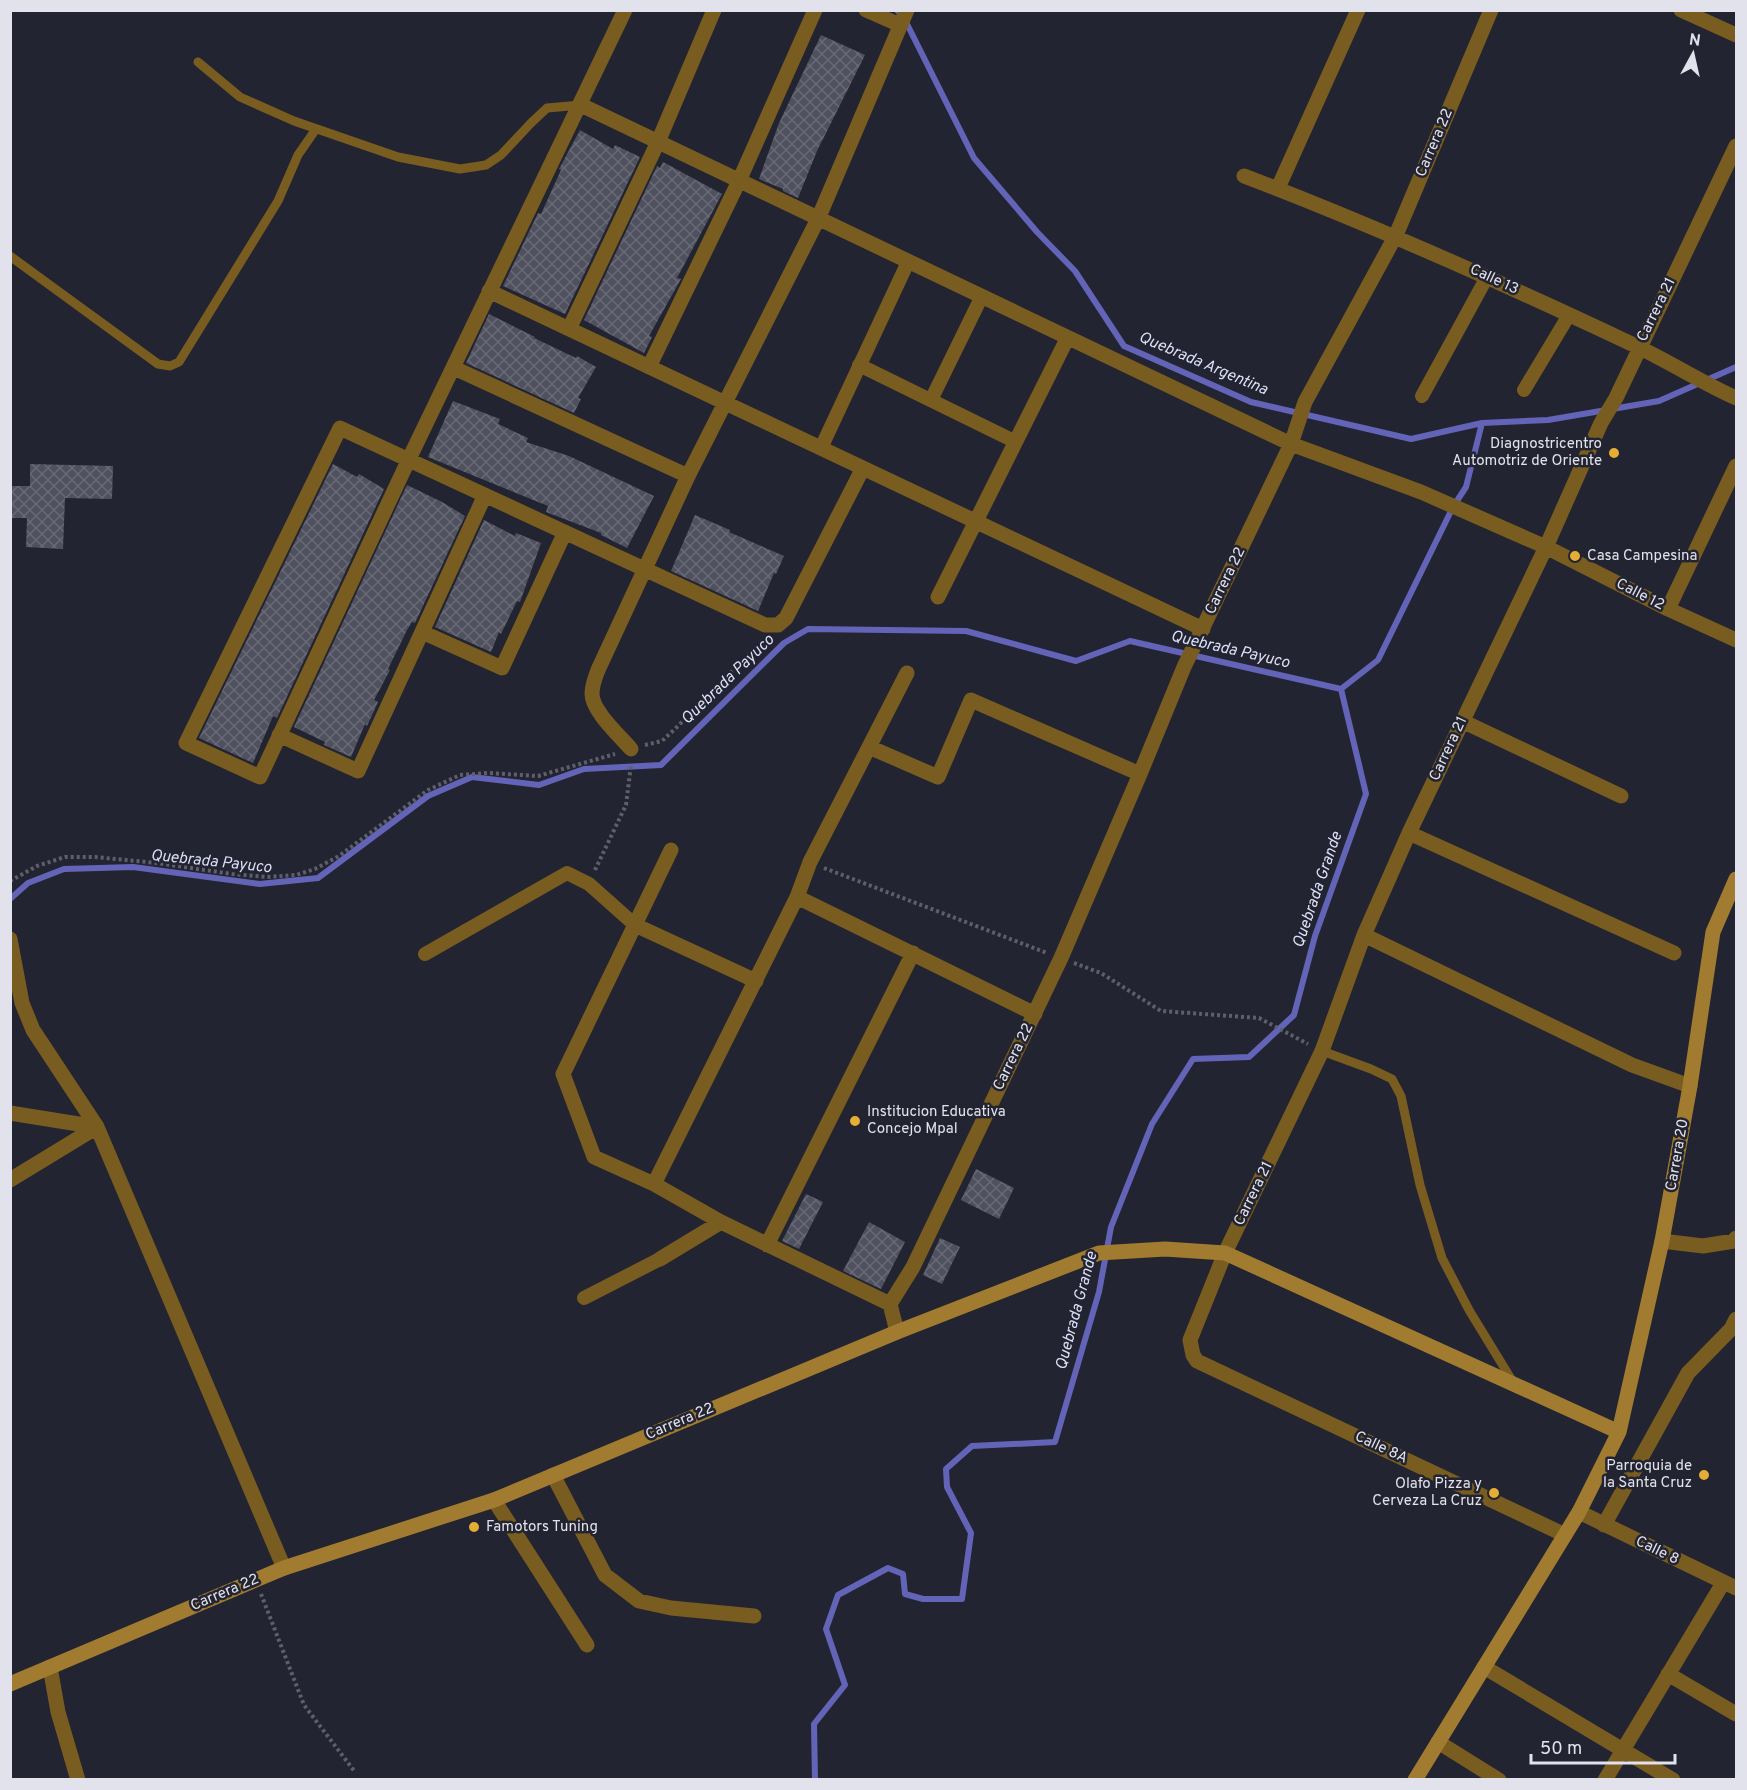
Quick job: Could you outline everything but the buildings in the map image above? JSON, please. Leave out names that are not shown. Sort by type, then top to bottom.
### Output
[{"type":"main road","name":"Carrera 20","points":[[1415,1779],[1579,1512],[1619,1432],[1662,1240],[1690,1086],[1713,932],[1737,879]]},
{"type":"main road","name":"Carrera 22","points":[[10,1684],[284,1568],[494,1500],[897,1332],[1099,1253],[1165,1249],[1225,1253]]},
{"type":"main road","points":[[1225,1253],[1619,1432]]},
{"type":"street","points":[[625,10],[409,459],[260,777],[186,743],[340,428],[409,459],[765,625],[778,625],[786,618],[863,468]]},
{"type":"street","points":[[569,329],[658,142],[714,10]]},
{"type":"street","points":[[649,367],[739,181],[815,10]]},
{"type":"street","points":[[631,754],[599,712],[592,696],[593,685],[688,476],[818,219],[904,16],[866,10]]},
{"type":"street","points":[[1278,188],[1358,10]]},
{"type":"street","name":"Carrera 22","points":[[891,1304],[913,1267],[1061,958],[1184,667],[1291,444],[1305,402],[1395,235],[1491,10]]},
{"type":"street","points":[[1682,10],[1737,35]]},
{"type":"street","name":"Calle 12","points":[[580,105],[1066,339],[1291,444],[1421,492],[1546,547],[1668,609],[1737,640]]},
{"type":"street","name":"Carrera 21","points":[[1197,1361],[1193,1355],[1190,1340],[1225,1253],[1322,1051],[1364,935],[1409,833],[1546,547],[1600,423],[1616,398],[1737,146]]},
{"type":"street","name":"Calle 13","points":[[1244,176],[1395,235],[1639,348],[1694,376],[1710,387],[1737,398]]},
{"type":"street","points":[[821,448],[908,262]]},
{"type":"street","points":[[1422,396],[1486,277]]},
{"type":"street","points":[[489,291],[1203,629]]},
{"type":"street","points":[[931,400],[981,298]]},
{"type":"street","points":[[1524,390],[1569,315]]},
{"type":"street","points":[[938,597],[1066,339]]},
{"type":"street","points":[[860,364],[1014,441]]},
{"type":"street","points":[[454,368],[688,476]]},
{"type":"street","points":[[1668,609],[1737,466]]},
{"type":"street","points":[[279,735],[358,771],[485,495]]},
{"type":"street","points":[[422,632],[502,668],[565,532]]},
{"type":"street","points":[[654,1184],[756,981],[810,862],[907,673]]},
{"type":"street","points":[[869,747],[938,777],[971,700],[1140,774]]},
{"type":"street","points":[[1462,721],[1621,796]]},
{"type":"street","points":[[1409,833],[1674,953]]},
{"type":"street","points":[[671,850],[563,1074],[594,1156],[654,1184],[767,1245],[891,1304],[897,1332]]},
{"type":"street","points":[[425,954],[567,873],[588,884],[635,925],[756,981]]},
{"type":"street","points":[[796,897],[1035,1014]]},
{"type":"street","points":[[1364,935],[1632,1065],[1690,1086]]},
{"type":"street","points":[[10,939],[19,993],[33,1030],[97,1127],[284,1568]]},
{"type":"street","points":[[767,1245],[913,953]]},
{"type":"street","points":[[10,1113],[97,1127]]},
{"type":"street","points":[[10,1180],[97,1127]]},
{"type":"street","points":[[585,1298],[660,1259],[721,1222]]},
{"type":"street","points":[[1662,1240],[1703,1246],[1734,1241],[1737,1238]]},
{"type":"street","points":[[1604,1525],[1688,1373],[1695,1364],[1713,1350],[1737,1319]]},
{"type":"street","name":"Calle 8A","points":[[1197,1361],[1564,1535]]},
{"type":"street","points":[[553,1475],[605,1575],[639,1601],[671,1608],[754,1616]]},
{"type":"street","points":[[494,1500],[586,1644]]},
{"type":"street","name":"Calle 8","points":[[1579,1512],[1730,1585]]},
{"type":"street","points":[[1605,1779],[1668,1674],[1730,1585]]},
{"type":"street","points":[[50,1667],[58,1712],[78,1779]]},
{"type":"street","points":[[1484,1668],[1673,1779]]},
{"type":"street","points":[[1668,1674],[1737,1714]]},
{"type":"street","points":[[1438,1742],[1499,1779]]},
{"type":"lane","points":[[198,62],[240,97],[316,129],[398,157],[460,169],[486,165],[501,155],[547,108],[580,105]]},
{"type":"lane","points":[[10,256],[158,364],[170,366],[180,362],[278,201],[298,155],[316,129]]},
{"type":"lane","points":[[1322,1051],[1392,1079],[1401,1096],[1420,1185],[1442,1258],[1469,1310],[1516,1386]]},
{"type":"path","points":[[10,881],[37,866],[65,857],[115,859],[267,877],[296,876],[339,856],[428,790],[460,774],[488,772],[538,776],[631,754],[662,741],[778,625]]},
{"type":"path","points":[[588,884],[626,805],[631,754]]},
{"type":"path","points":[[810,862],[1101,974],[1161,1011],[1259,1018],[1291,1035]]},
{"type":"path","points":[[255,1580],[304,1705],[355,1772]]},
{"type":"waterway","name":"Quebrada Argentina","points":[[897,10],[904,18],[974,158],[1037,232],[1075,271],[1124,346],[1251,402],[1411,439],[1482,423],[1548,420],[1659,401],[1736,367]]},
{"type":"waterway","name":"Quebrada Payuco","points":[[1341,689],[1378,660],[1453,507],[1466,487],[1482,423]]},
{"type":"waterway","name":"Quebrada Payuco","points":[[10,899],[28,883],[64,869],[133,867],[260,884],[318,878],[428,796],[472,777],[539,785],[584,769],[661,765],[784,643],[808,629],[966,631],[1076,661],[1130,641],[1341,689]]},
{"type":"waterway","name":"Quebrada Grande","points":[[815,1780],[814,1724],[845,1685],[826,1629],[838,1595],[888,1568],[903,1574],[905,1594],[923,1599],[962,1599],[971,1533],[947,1487],[946,1469],[972,1446],[1055,1442],[1099,1292],[1111,1227],[1152,1124],[1193,1059],[1249,1057],[1294,1015],[1315,936],[1366,794],[1341,689]]},
{"type":"place","name":"Diagnostricentro Automotriz de Oriente","points":[[1614,453]]},
{"type":"place","name":"Casa Campesina","points":[[1575,556]]},
{"type":"place","name":"Institucion Educativa Concejo Mpal","points":[[855,1121]]},
{"type":"place","name":"Parroquia de la Santa Cruz","points":[[1704,1475]]},
{"type":"place","name":"Olafo Pizza y Cerveza La Cruz","points":[[1494,1493]]},
{"type":"place","name":"Famotors Tuning","points":[[474,1527]]}]
